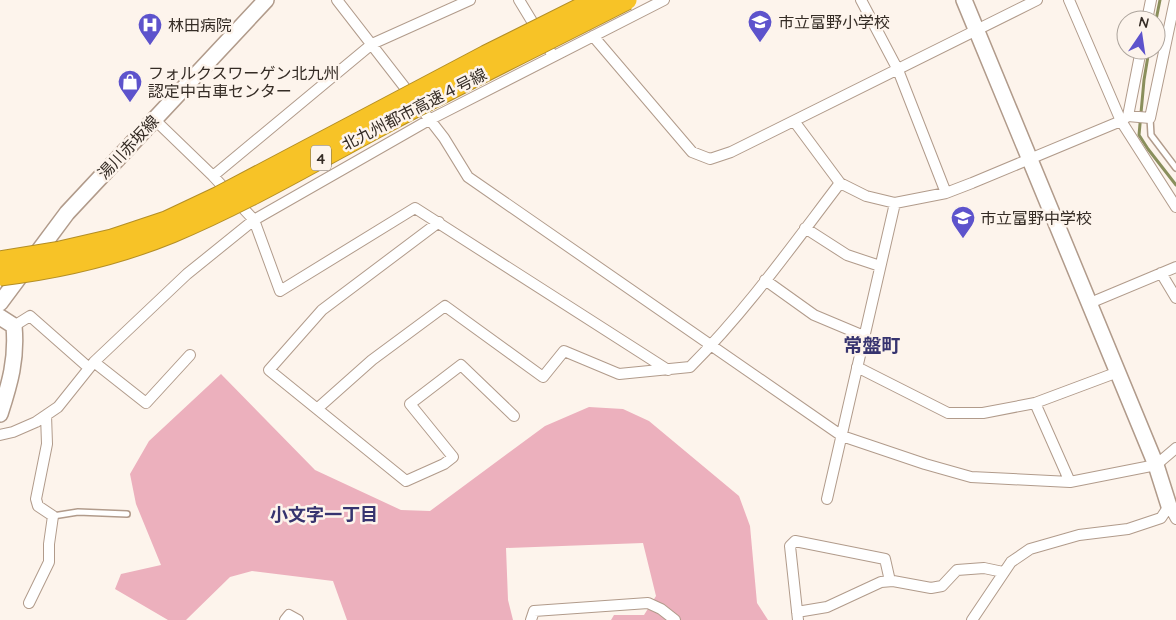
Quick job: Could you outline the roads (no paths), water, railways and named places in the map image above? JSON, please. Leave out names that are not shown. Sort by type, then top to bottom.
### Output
[{"type":"highway","name":"北九州都市高速４号線","points":[[0,261],[60,251],[112,239],[166,221],[219,196],[486,55],[596,0]]},
{"type":"highway","name":"北九州都市高速４号線","points":[[0,276],[64,266],[116,252],[171,233],[227,208],[396,117],[627,0]]},
{"type":"street","name":"湯川赤坂線","points":[[0,303],[67,213],[266,0]]},
{"type":"street","points":[[337,0],[444,138],[468,177],[842,436],[971,477],[1070,482],[1156,465],[1176,448]]},
{"type":"street","points":[[213,176],[372,44],[470,0]]},
{"type":"street","points":[[519,0],[554,56]]},
{"type":"street","points":[[0,435],[13,432],[36,422],[58,408],[92,365],[187,274],[254,220],[429,120],[664,0]]},
{"type":"street","points":[[861,0],[898,70],[946,192]]},
{"type":"street","points":[[964,0],[1090,303],[1156,465],[1173,513],[1128,529],[1078,535],[1030,549],[1011,562],[972,620]]},
{"type":"street","points":[[594,36],[692,152],[710,159],[731,152],[1037,0]]},
{"type":"street","points":[[1069,0],[1125,118],[1176,207]]},
{"type":"street","points":[[794,121],[840,183],[866,196],[895,203],[946,192],[1030,160],[1125,118],[1150,118],[1175,0]]},
{"type":"street","points":[[1125,118],[1139,60]]},
{"type":"street","points":[[154,119],[213,176],[254,220],[280,291],[415,208],[668,370]]},
{"type":"street","points":[[318,408],[372,360],[445,306],[543,378],[564,351],[618,374],[690,367],[712,345],[765,280],[840,183]]},
{"type":"street","points":[[827,499],[895,203]]},
{"type":"street","points":[[439,222],[322,310],[269,370],[406,481],[453,458],[410,404],[461,365],[514,416]]},
{"type":"street","points":[[805,228],[847,255],[880,266]]},
{"type":"street","points":[[1090,303],[1176,267]]},
{"type":"street","points":[[1161,273],[1176,298]]},
{"type":"street","points":[[765,280],[814,315],[864,336]]},
{"type":"street","points":[[0,316],[14,326],[16,347],[10,384],[0,414]]},
{"type":"street","points":[[14,326],[30,316],[92,365],[146,403],[190,355]]},
{"type":"street","points":[[857,367],[948,412],[983,413],[1034,403],[1118,372]]},
{"type":"street","points":[[1034,403],[1070,482]]},
{"type":"street","points":[[29,603],[49,562],[49,544],[53,516],[38,506],[36,499],[47,444],[46,415]]},
{"type":"street","points":[[890,581],[885,559],[795,541],[790,546],[798,616],[827,607],[881,582],[890,581],[931,588],[942,586],[957,570],[984,568],[1003,572]]},
{"type":"street","points":[[531,620],[534,611],[648,603],[675,620]]},
{"type":"street","points":[[286,620],[289,614],[298,620]]},
{"type":"lane","points":[[1150,118],[1151,135],[1176,168]]},
{"type":"lane","points":[[53,516],[78,512],[127,514]]},
{"type":"waterway","points":[[1158,10],[1160,0]]},
{"type":"waterway","points":[[1147,60],[1139,135],[1176,185]]},
{"type":"place","name":"市立富野小学校","points":[[760,43]]},
{"type":"place","name":"林田病院","points":[[150,46]]},
{"type":"place","name":"フォルクスワーゲン北九州 認定中古車センター","points":[[130,103]]},
{"type":"place","name":"市立富野中学校","points":[[963,239]]},
{"type":"district","name":"常盤町","points":[[872,345]]},
{"type":"district","name":"小文字一丁目","points":[[324,514]]}]
